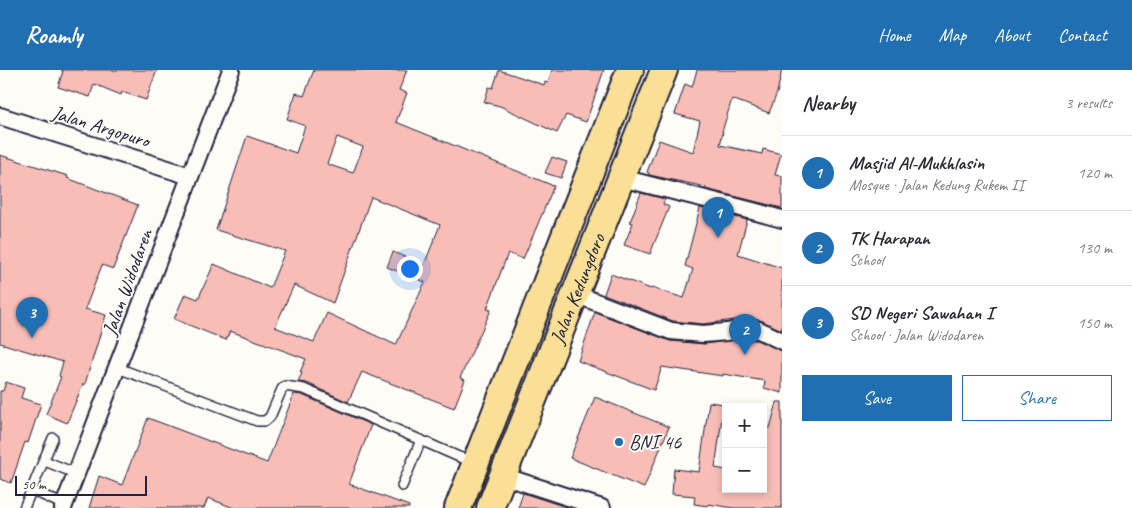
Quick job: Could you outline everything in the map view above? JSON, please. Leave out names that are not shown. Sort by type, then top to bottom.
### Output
[{"type":"main road","name":"Jalan Kedungdoro","points":[[462,507],[476,462],[630,70]]},
{"type":"main road","name":"Jalan Kedungdoro","points":[[490,508],[664,70]]},
{"type":"street","name":"Jalan Widodaren","points":[[64,506],[231,70]]},
{"type":"street","name":"Jalan Argopuro","points":[[0,116],[190,176]]},
{"type":"street","points":[[622,178],[671,192],[727,203],[782,219]]},
{"type":"street","points":[[575,294],[670,331],[703,334],[759,330],[782,341]]},
{"type":"street","points":[[503,476],[602,508]]},
{"type":"lane","points":[[118,368],[257,421],[265,421],[270,417],[285,386],[304,389],[476,462]]},
{"type":"lane","points":[[24,508],[53,438]]},
{"type":"lane","points":[[402,486],[421,440]]},
{"type":"lane","points":[[45,461],[77,474]]},
{"type":"lane","points":[[32,490],[64,506]]},
{"type":"building","points":[[61,70],[157,70],[146,100],[122,92],[121,95],[94,84],[90,97],[58,87],[63,71]]},
{"type":"building","points":[[314,70],[407,70],[399,90],[407,93],[396,122],[554,186],[523,259],[508,253],[487,309],[491,310],[460,378],[465,380],[454,408],[362,372],[348,402],[307,383],[298,382],[306,359],[230,331],[226,340],[174,319],[185,294],[198,299],[214,264],[270,288],[285,251],[216,230],[247,136],[296,153],[305,126],[287,119],[296,93],[304,96]],"holes":[[[337,137],[363,147],[353,173],[327,164]],[[371,197],[440,225],[424,265],[393,252],[387,267],[425,282],[396,345],[327,313],[314,342],[275,327],[294,285],[333,303]]]},
{"type":"building","points":[[499,70],[544,85],[545,82],[548,83],[552,70],[604,70],[586,122],[566,115],[557,133],[500,106],[484,102],[489,87],[493,88]]},
{"type":"building","points":[[697,70],[782,70],[777,93],[769,113],[732,99],[720,145],[762,154],[763,149],[781,154],[775,175],[782,176],[782,208],[705,189],[706,187],[649,175],[647,172],[659,140],[693,152],[700,121],[675,114],[685,84],[692,87]]},
{"type":"building","points":[[0,155],[68,176],[67,178],[138,205],[113,269],[102,265],[85,309],[106,315],[85,384],[83,384],[67,423],[46,414],[61,377],[59,376],[63,362],[0,343]]},
{"type":"building","points":[[552,157],[567,162],[561,178],[545,173]]},
{"type":"building","points":[[641,193],[665,199],[663,204],[669,207],[650,254],[624,245],[633,223],[630,222]]},
{"type":"building","points":[[700,208],[747,220],[738,254],[782,268],[782,330],[760,320],[742,319],[703,324],[673,321],[604,294],[611,274],[651,289],[684,298],[693,269],[685,266]]},
{"type":"building","points":[[595,312],[670,341],[704,344],[743,339],[756,340],[782,351],[782,393],[764,388],[765,381],[662,367],[654,390],[578,361]]},
{"type":"building","points":[[6,382],[24,388],[21,398],[41,404],[28,443],[25,442],[11,483],[0,479],[0,391],[3,391]]},
{"type":"building","points":[[294,394],[302,395],[371,425],[349,484],[409,506],[409,508],[234,508],[208,498],[204,508],[89,508],[99,476],[122,485],[148,418],[267,463]]},
{"type":"building","name":"BNI 46","points":[[595,397],[669,427],[644,488],[570,458]]},
{"type":"building","points":[[709,402],[722,404],[722,418],[715,468],[722,469],[722,493],[767,493],[767,428],[770,428],[777,402],[782,402],[782,508],[734,508],[708,504],[708,506],[694,504],[695,496],[672,494],[674,469],[699,472]]},
{"type":"building","points":[[523,493],[569,508],[518,508]]},
{"type":"place","name":"Masjid Al-Mukhlasin","points":[[718,238]]},
{"type":"place","name":"SD Negeri Sawahan I","points":[[32,338]]},
{"type":"place","name":"TK Harapan","points":[[745,355]]},
{"type":"place","name":"BNI 46","points":[[619,442]]}]
